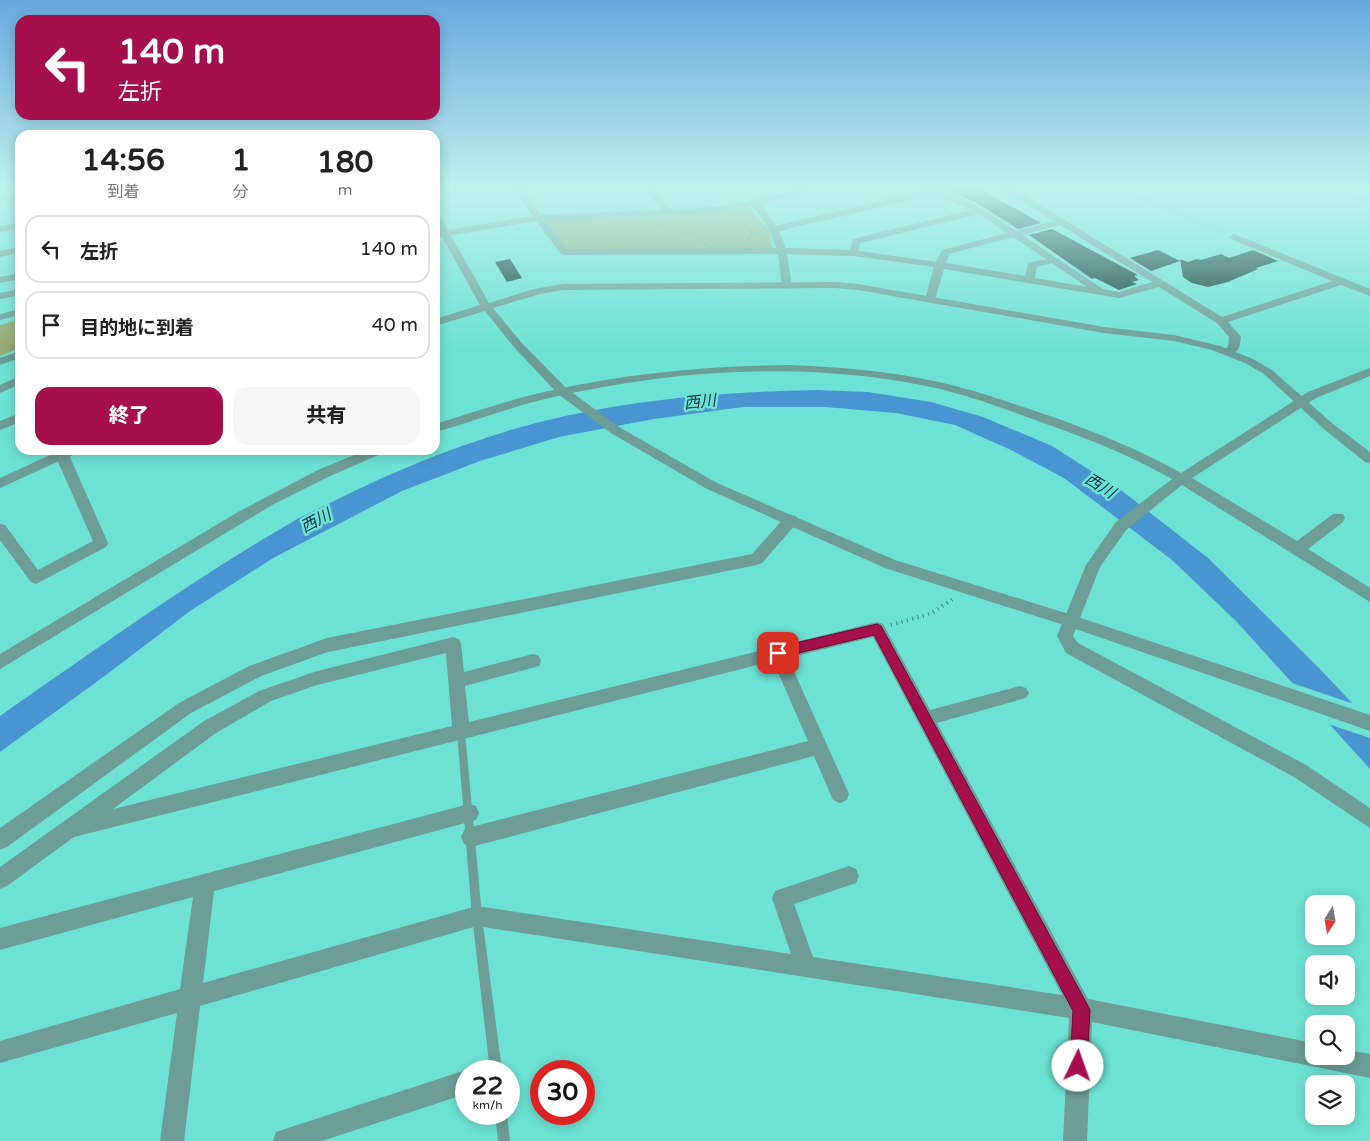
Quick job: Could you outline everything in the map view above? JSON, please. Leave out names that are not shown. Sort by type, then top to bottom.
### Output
[{"type":"street","points":[[445,242],[486,306],[517,344],[562,391],[616,430],[712,486],[890,564],[1072,622],[1370,723]]},
{"type":"street","points":[[557,242],[564,252],[782,251],[854,253],[940,265],[1119,295],[1161,283]]},
{"type":"street","points":[[779,242],[782,251],[787,286]]},
{"type":"street","points":[[854,253],[856,242]]},
{"type":"street","points":[[930,300],[945,252],[983,242]]},
{"type":"street","points":[[1027,242],[1103,292]]},
{"type":"street","points":[[1094,242],[1225,320],[1235,337],[1234,347],[1229,352]]},
{"type":"street","points":[[1247,242],[1370,293]]},
{"type":"street","points":[[0,254],[15,251]]},
{"type":"street","points":[[1030,280],[1032,265],[1054,260]]},
{"type":"street","points":[[0,280],[15,277]]},
{"type":"street","points":[[1225,320],[1341,281]]},
{"type":"street","points":[[440,321],[538,291],[563,287],[858,287],[1104,330],[1174,338],[1196,342],[1229,352],[1268,372],[1280,381],[1301,403],[1370,459]]},
{"type":"street","points":[[0,296],[15,293]]},
{"type":"street","points":[[0,317],[15,313]]},
{"type":"street","points":[[0,362],[15,356]]},
{"type":"street","points":[[440,427],[562,391],[647,378],[709,372],[806,370],[865,373],[923,382],[972,394],[1029,412],[1138,455],[1297,549],[1370,596]]},
{"type":"street","points":[[1370,372],[1312,395],[1181,479],[1121,526],[1093,565],[1065,636],[1072,648],[1300,771],[1370,820]]},
{"type":"street","points":[[0,389],[15,382]]},
{"type":"street","points":[[0,426],[15,419]]},
{"type":"street","points":[[0,483],[61,455]]},
{"type":"street","points":[[0,529],[36,578],[101,543],[68,455]]},
{"type":"street","points":[[0,662],[204,538],[290,490],[345,462],[364,455]]},
{"type":"street","points":[[1297,549],[1338,518]]},
{"type":"street","points":[[0,840],[185,708],[255,671],[327,645],[757,559],[791,520]]},
{"type":"street","points":[[68,829],[877,629],[1081,1010],[1075,1141]]},
{"type":"street","points":[[0,879],[210,727],[265,696],[318,678],[453,644],[461,732]]},
{"type":"street","points":[[778,653],[840,794]]},
{"type":"street","points":[[457,681],[532,661]]},
{"type":"street","points":[[925,719],[1020,693]]},
{"type":"street","points":[[471,837],[820,746]]},
{"type":"street","points":[[0,938],[469,813]]},
{"type":"street","points":[[806,967],[782,898],[849,876]]},
{"type":"street","points":[[172,1141],[204,884]]},
{"type":"street","points":[[0,1052],[478,916],[1081,1010],[1305,1053]]},
{"type":"street","points":[[1355,1063],[1370,1066]]},
{"type":"street","points":[[286,1141],[455,1086]]},
{"type":"lane","points":[[461,732],[478,916],[495,1060]]},
{"type":"lane","points":[[502,1125],[504,1141]]},
{"type":"path","points":[[700,242],[722,247],[745,242]]},
{"type":"path","points":[[877,629],[932,613],[968,588]]},
{"type":"green space","points":[[561,242],[771,242],[772,249],[567,251]]},
{"type":"green space","points":[[15,320],[15,350],[0,356],[0,325]]},
{"type":"water","name":"西川","points":[[817,390],[868,392],[931,402],[983,417],[1052,446],[1121,490],[1208,558],[1317,666],[1370,722],[1370,769],[1236,621],[1172,560],[1064,478],[1011,450],[955,425],[896,413],[825,407],[743,407],[654,419],[559,437],[480,461],[402,491],[275,557],[190,611],[0,752],[0,716],[215,569],[301,517],[435,456],[510,430],[605,408],[675,398]]},
{"type":"pier","points":[[1286,681],[1357,705],[1370,719],[1370,738],[1325,723]]},
{"type":"building","points":[[1039,242],[1077,242],[1138,275],[1134,276],[1139,280],[1132,282],[1137,284],[1119,290],[1095,278],[1092,279]]},
{"type":"building","points":[[1158,250],[1180,261],[1151,271],[1130,258]]},
{"type":"building","points":[[1253,250],[1278,261],[1256,268],[1258,269],[1228,282],[1208,287],[1192,283],[1183,277],[1180,259],[1188,262],[1221,254],[1229,258]]},
{"type":"building","points":[[510,259],[522,278],[507,282],[495,262]]},
{"type":"route","points":[[778,653],[877,629],[1081,1010],[1078,1066]]}]
